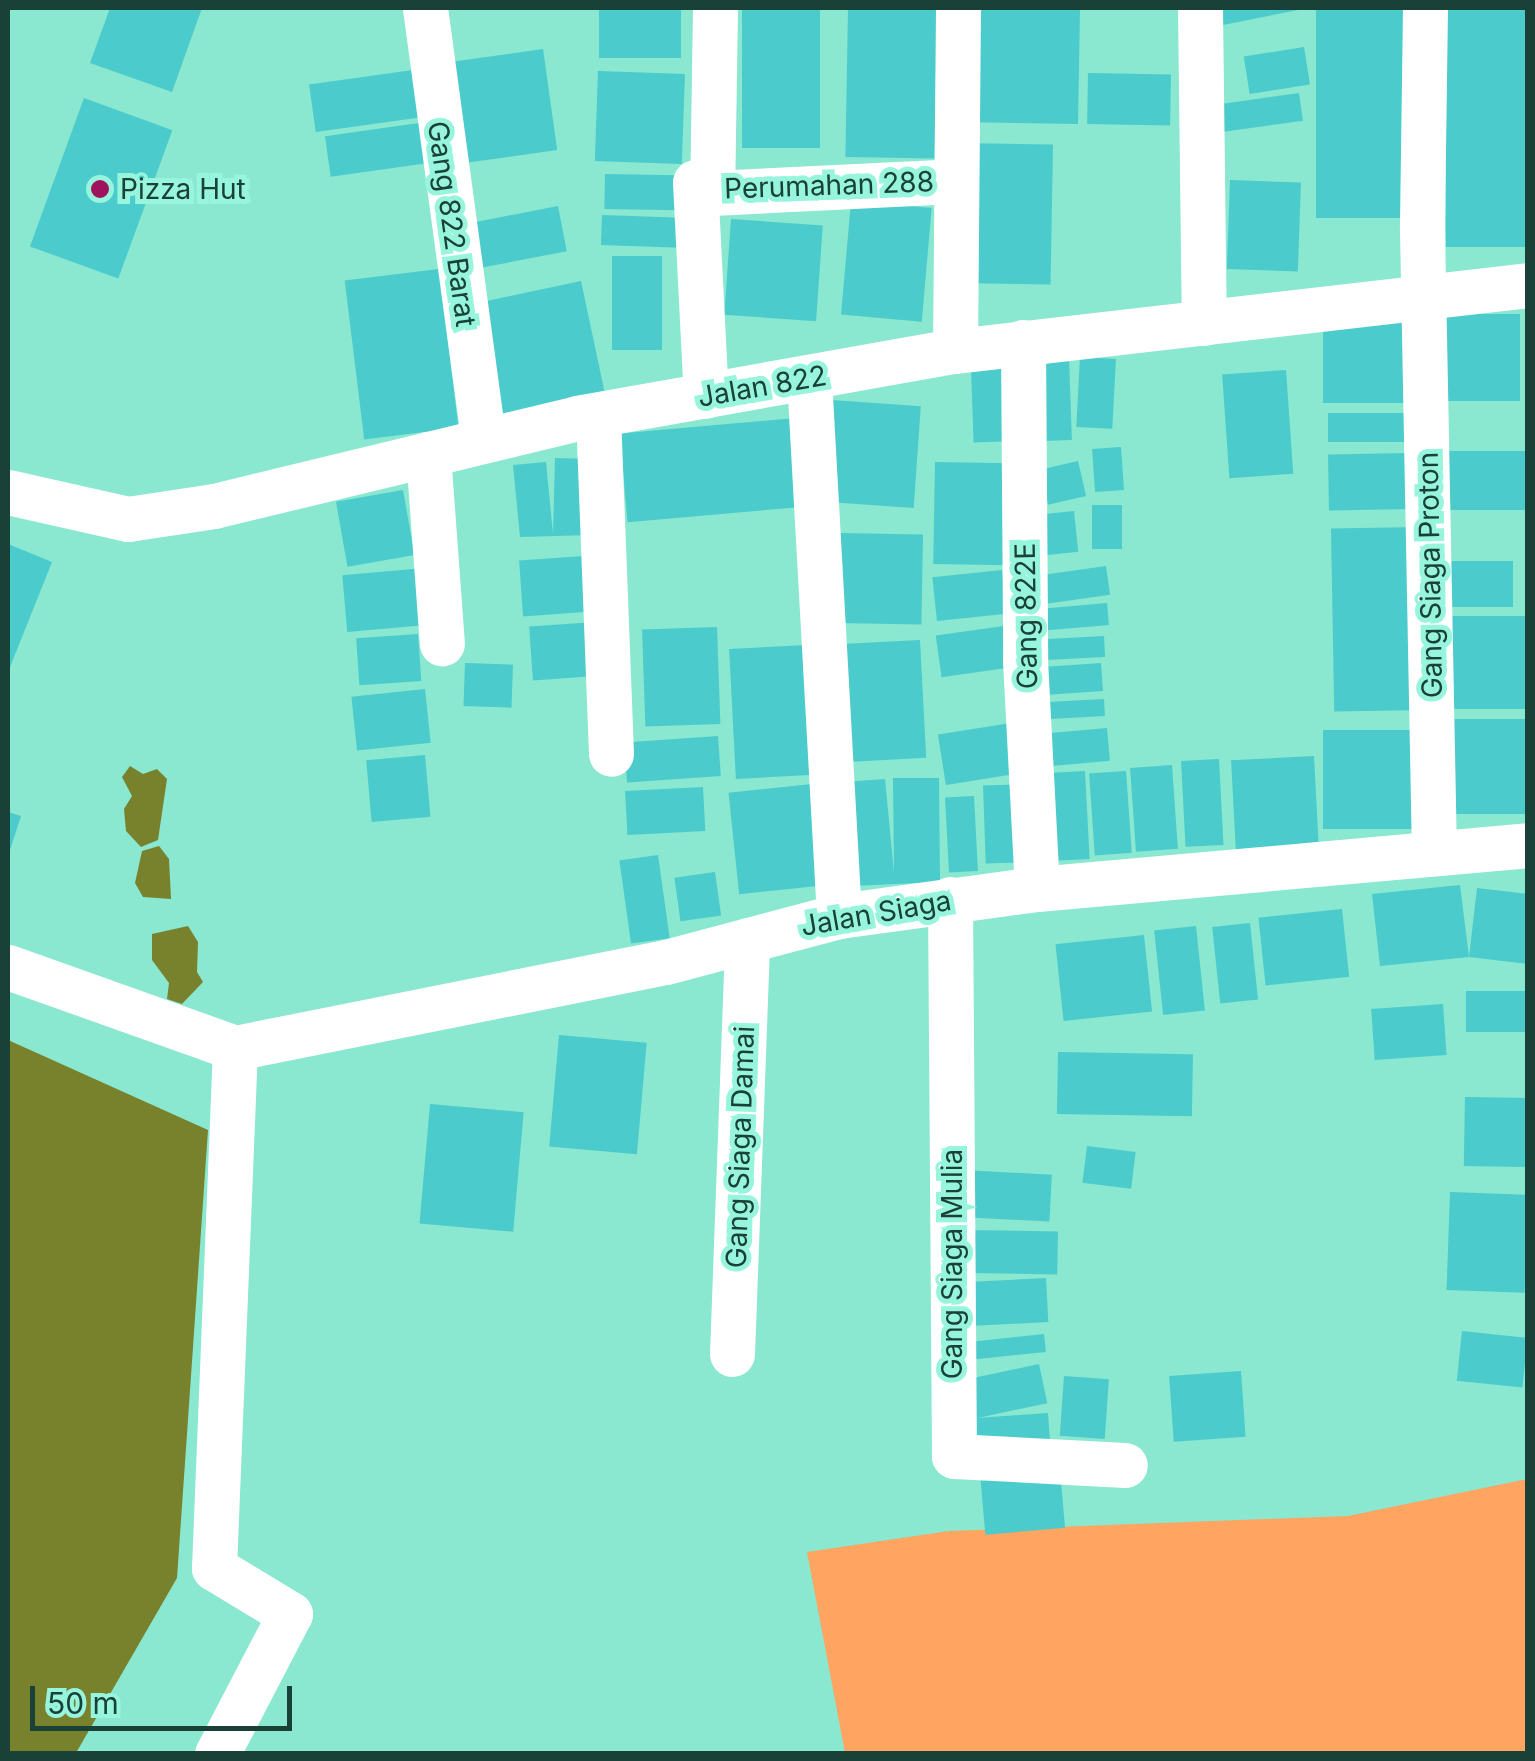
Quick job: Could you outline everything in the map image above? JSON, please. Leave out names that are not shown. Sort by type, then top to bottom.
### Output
[{"type":"street","name":"Gang 822 Barat","points":[[425,8],[482,439]]},
{"type":"street","name":"Perumahan 288","points":[[714,8],[712,193],[955,180],[958,8]]},
{"type":"street","points":[[1200,8],[1204,324]]},
{"type":"street","name":"Gang Siaga Proton","points":[[1425,8],[1434,853]]},
{"type":"street","points":[[955,180],[955,351]]},
{"type":"street","points":[[695,182],[706,396]]},
{"type":"street","name":"Jalan 822","points":[[8,492],[128,519],[214,506],[482,439],[598,415],[955,351],[1528,285]]},
{"type":"street","name":"Gang 822E","points":[[1023,342],[1025,660],[1037,889]]},
{"type":"street","points":[[808,378],[838,916]]},
{"type":"street","points":[[598,415],[611,754]]},
{"type":"street","points":[[428,454],[442,644]]},
{"type":"street","name":"Jalan Siaga","points":[[235,1048],[747,940],[838,916],[1037,889],[1528,845]]},
{"type":"street","name":"Gang Siaga Mulia","points":[[950,900],[954,1456],[970,1462],[1125,1465]]},
{"type":"street","name":"Gang Siaga Damai","points":[[732,1354],[747,940]]},
{"type":"street","points":[[8,966],[235,1048],[214,1568],[290,1614],[216,1754]]},
{"type":"shaded area","points":[[130,766],[143,774],[157,769],[167,779],[158,840],[141,847],[126,831],[124,809],[132,796],[122,777]]},
{"type":"shaded area","points":[[159,846],[169,859],[171,899],[143,897],[135,883],[142,851]]},
{"type":"shaded area","points":[[188,926],[198,942],[197,972],[203,982],[182,1004],[167,999],[169,983],[152,960],[152,934]]},
{"type":"shaded area","points":[[8,1040],[208,1130],[177,1578],[76,1753],[8,1753]]},
{"type":"shaded area","points":[[1527,1479],[1527,1753],[845,1753],[807,1552],[949,1531],[1348,1516]]},
{"type":"building","points":[[110,8],[202,8],[172,92],[90,63]]},
{"type":"building","points":[[599,8],[681,8],[681,58],[599,58]]},
{"type":"building","points":[[742,8],[820,8],[820,148],[742,148]]},
{"type":"building","points":[[848,8],[937,10],[934,159],[845,157]]},
{"type":"building","points":[[966,8],[1080,10],[1078,124],[964,122]]},
{"type":"building","points":[[1215,8],[1303,8],[1303,9],[1218,26]]},
{"type":"building","points":[[1316,8],[1416,8],[1416,218],[1316,218]]},
{"type":"building","points":[[1446,8],[1528,8],[1528,247],[1446,247]]},
{"type":"building","points":[[1304,47],[1310,85],[1250,94],[1244,57]]},
{"type":"building","points":[[543,49],[557,150],[466,163],[452,62]]},
{"type":"building","points":[[420,69],[427,117],[316,132],[309,85]]},
{"type":"building","points":[[598,71],[685,74],[682,164],[595,161]]},
{"type":"building","points":[[1088,73],[1171,74],[1170,125],[1087,124]]},
{"type":"building","points":[[1299,93],[1303,121],[1215,133],[1211,105]]},
{"type":"building","points":[[84,98],[172,130],[118,279],[30,246]]},
{"type":"building","points":[[426,122],[432,163],[331,177],[325,136]]},
{"type":"building","points":[[962,143],[1053,145],[1051,285],[960,283]]},
{"type":"building","points":[[605,174],[678,175],[677,210],[604,209]]},
{"type":"building","points":[[1230,180],[1301,182],[1298,271],[1227,269]]},
{"type":"building","points":[[851,201],[932,208],[922,322],[841,315]]},
{"type":"building","points":[[558,206],[567,251],[475,269],[466,224]]},
{"type":"building","points":[[602,215],[696,218],[695,248],[601,245]]},
{"type":"building","points":[[731,219],[823,225],[816,321],[724,315]]},
{"type":"building","points":[[612,256],[662,256],[662,350],[612,350]]},
{"type":"building","points":[[439,269],[458,428],[364,439],[345,281]]},
{"type":"building","points":[[581,281],[605,394],[497,418],[472,304]]},
{"type":"building","points":[[1436,314],[1520,314],[1520,401],[1436,401]]},
{"type":"building","points":[[1323,319],[1417,319],[1417,403],[1323,403]]},
{"type":"building","points":[[1080,357],[1116,359],[1112,429],[1076,427]]},
{"type":"building","points":[[1069,358],[1072,440],[1033,441],[1030,359]]},
{"type":"building","points":[[1012,367],[1015,441],[974,442],[971,368]]},
{"type":"building","points":[[1286,370],[1293,474],[1229,478],[1222,374]]},
{"type":"building","points":[[832,400],[921,406],[914,508],[825,502]]},
{"type":"building","points":[[1328,413],[1416,413],[1416,442],[1328,442]]},
{"type":"building","points":[[808,417],[816,506],[627,522],[620,433]]},
{"type":"building","points":[[1121,447],[1124,490],[1095,492],[1092,449]]},
{"type":"building","points":[[1437,451],[1528,451],[1528,510],[1437,510]]},
{"type":"building","points":[[1411,453],[1412,509],[1329,510],[1328,454]]},
{"type":"building","points":[[555,458],[593,459],[591,535],[520,537],[513,465],[546,462],[553,534]]},
{"type":"building","points":[[1078,461],[1086,496],[1048,505],[1040,470]]},
{"type":"building","points":[[935,462],[1012,463],[1010,565],[933,564]]},
{"type":"building","points":[[403,490],[414,555],[347,567],[336,502]]},
{"type":"building","points":[[1092,505],[1122,505],[1122,549],[1092,549]]},
{"type":"building","points":[[1074,511],[1078,552],[1033,557],[1028,516]]},
{"type":"building","points":[[1420,527],[1423,710],[1334,712],[1331,529]]},
{"type":"building","points":[[837,533],[923,535],[921,624],[835,623]]},
{"type":"building","points":[[8,544],[52,562],[8,672]]},
{"type":"building","points":[[584,556],[588,612],[523,616],[519,561]]},
{"type":"building","points":[[1446,561],[1513,561],[1513,607],[1446,607]]},
{"type":"building","points":[[1106,566],[1110,595],[1041,604],[1037,576]]},
{"type":"building","points":[[424,568],[429,625],[347,632],[342,575]]},
{"type":"building","points":[[1002,570],[1007,614],[937,621],[932,577]]},
{"type":"building","points":[[1107,603],[1109,625],[1041,631],[1039,609]]},
{"type":"building","points":[[1451,616],[1528,616],[1528,709],[1451,709]]},
{"type":"building","points":[[595,622],[599,676],[533,680],[529,627]]},
{"type":"building","points":[[1011,625],[1017,667],[942,677],[936,636]]},
{"type":"building","points":[[717,627],[720,724],[645,727],[642,630]]},
{"type":"building","points":[[418,634],[421,681],[359,685],[356,638]]},
{"type":"building","points":[[1104,636],[1105,657],[1040,660],[1039,639]]},
{"type":"building","points":[[920,640],[926,758],[843,762],[837,644]]},
{"type":"building","points":[[807,645],[814,775],[736,779],[729,649]]},
{"type":"building","points":[[465,663],[513,665],[511,708],[463,706]]},
{"type":"building","points":[[1101,663],[1103,691],[1044,695],[1042,667]]},
{"type":"building","points":[[425,689],[431,743],[357,750],[351,697]]},
{"type":"building","points":[[1104,699],[1105,716],[1040,719],[1039,702]]},
{"type":"building","points":[[1447,719],[1528,719],[1528,814],[1447,814]]},
{"type":"building","points":[[1011,723],[1019,773],[946,785],[938,735]]},
{"type":"building","points":[[1107,728],[1110,761],[1045,767],[1042,734]]},
{"type":"building","points":[[1323,730],[1421,730],[1421,829],[1323,829]]},
{"type":"building","points":[[718,736],[721,776],[627,782],[624,743]]},
{"type":"building","points":[[425,755],[430,817],[372,822],[366,760]]},
{"type":"building","points":[[1314,756],[1319,845],[1236,849],[1231,760]]},
{"type":"building","points":[[1219,759],[1224,845],[1186,847],[1181,761]]},
{"type":"building","points":[[1172,765],[1178,849],[1136,852],[1130,768]]},
{"type":"building","points":[[1085,771],[1090,859],[1043,861],[1038,773]]},
{"type":"building","points":[[1126,771],[1132,853],[1095,855],[1089,774]]},
{"type":"building","points":[[893,778],[939,778],[940,882],[852,886],[843,782],[885,779],[894,873]]},
{"type":"building","points":[[821,783],[832,884],[739,894],[729,793]]},
{"type":"building","points":[[1029,784],[1032,862],[986,864],[983,786]]},
{"type":"building","points":[[703,787],[705,831],[627,835],[625,791]]},
{"type":"building","points":[[974,796],[978,871],[949,872],[945,798]]},
{"type":"building","points":[[8,812],[21,816],[8,856]]},
{"type":"building","points":[[658,855],[670,938],[631,944],[619,860]]},
{"type":"building","points":[[715,872],[721,916],[681,921],[674,878]]},
{"type":"building","points":[[1460,885],[1469,957],[1380,966],[1372,894]]},
{"type":"building","points":[[1477,888],[1528,894],[1528,964],[1469,957]]},
{"type":"building","points":[[1342,909],[1349,977],[1266,985],[1258,918]]},
{"type":"building","points":[[1250,923],[1258,1000],[1220,1004],[1212,927]]},
{"type":"building","points":[[1196,926],[1205,1011],[1163,1015],[1154,930]]},
{"type":"building","points":[[1144,935],[1152,1012],[1064,1021],[1055,944]]},
{"type":"building","points":[[1466,991],[1528,991],[1528,1032],[1466,1032]]},
{"type":"building","points":[[1443,1004],[1447,1055],[1375,1060],[1371,1009]]},
{"type":"building","points":[[559,1035],[647,1043],[637,1154],[549,1147]]},
{"type":"building","points":[[1058,1052],[1193,1054],[1192,1116],[1057,1114]]},
{"type":"building","points":[[1465,1097],[1528,1098],[1527,1167],[1464,1166]]},
{"type":"building","points":[[430,1104],[524,1112],[513,1232],[420,1224]]},
{"type":"building","points":[[1087,1146],[1136,1152],[1131,1189],[1082,1183]]},
{"type":"building","points":[[963,1170],[1052,1175],[1049,1222],[961,1217]]},
{"type":"building","points":[[1450,1192],[1528,1195],[1525,1293],[1447,1290]]},
{"type":"building","points":[[969,1230],[1058,1232],[1057,1275],[968,1273]]},
{"type":"building","points":[[1046,1278],[1048,1322],[970,1326],[968,1282]]},
{"type":"building","points":[[1462,1331],[1528,1338],[1522,1388],[1457,1381]]},
{"type":"building","points":[[1044,1334],[1046,1352],[968,1360],[966,1342]]},
{"type":"building","points":[[1039,1364],[1047,1403],[972,1419],[964,1380]]},
{"type":"building","points":[[1241,1371],[1246,1437],[1174,1442],[1169,1376]]},
{"type":"building","points":[[1064,1376],[1109,1379],[1105,1439],[1060,1436]]},
{"type":"building","points":[[1048,1413],[1050,1440],[972,1445],[970,1418]]},
{"type":"building","points":[[1060,1470],[1065,1528],[985,1535],[980,1477]]},
{"type":"place","name":"Pizza Hut","points":[[100,189]]}]
